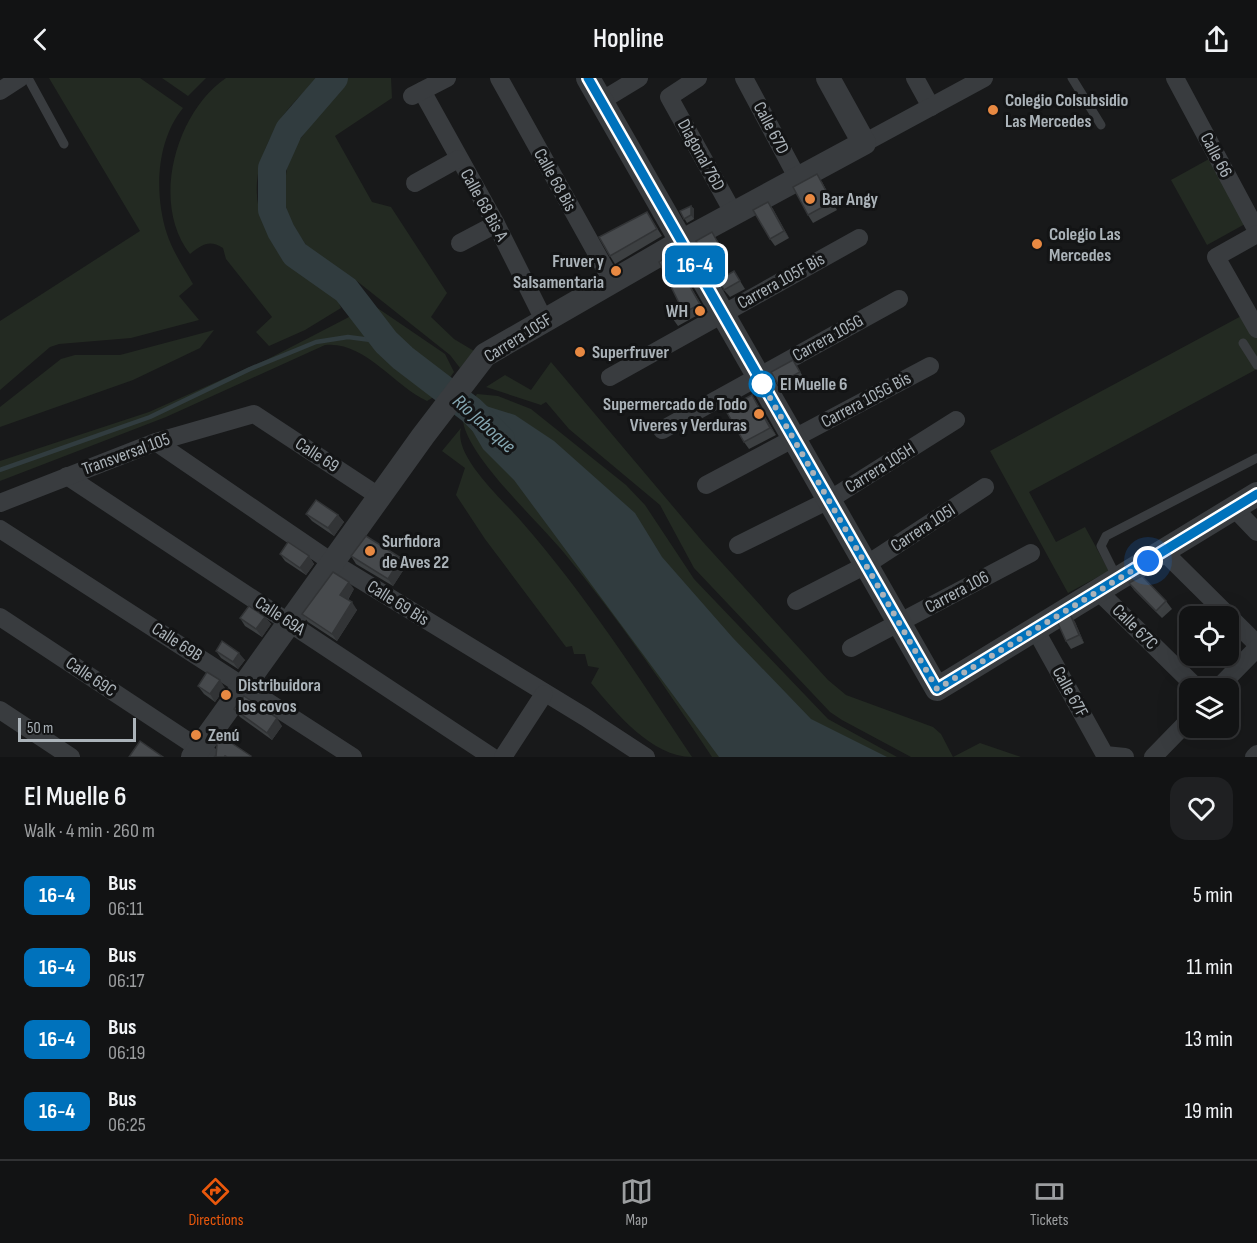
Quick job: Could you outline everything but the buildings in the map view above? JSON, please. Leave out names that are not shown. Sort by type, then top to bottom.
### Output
[{"type":"street","points":[[0,91],[20,78]]},
{"type":"street","name":"Calle 68 Bis A","points":[[447,78],[417,94],[496,224],[544,320]]},
{"type":"street","name":"Calle 68 Bis","points":[[499,78],[612,281]]},
{"type":"street","points":[[588,78],[937,689],[1257,494]]},
{"type":"street","points":[[601,101],[639,78]]},
{"type":"street","name":"Diagonal 76D","points":[[698,78],[669,97],[734,214]]},
{"type":"street","name":"Calle 67D","points":[[744,78],[798,179]]},
{"type":"street","points":[[828,78],[864,143]]},
{"type":"street","points":[[915,78],[931,107]]},
{"type":"street","name":"Carrera 105F","points":[[201,754],[245,685],[423,436],[479,362],[493,349],[681,242],[984,78]]},
{"type":"street","name":"Calle 66","points":[[1175,78],[1257,232]]},
{"type":"street","points":[[415,183],[458,159]]},
{"type":"street","points":[[460,243],[496,224]]},
{"type":"street","points":[[1254,317],[1216,257],[1257,232]]},
{"type":"street","name":"Carrera 105F Bis","points":[[610,377],[859,238]]},
{"type":"street","name":"Carrera 105G","points":[[662,430],[899,299]]},
{"type":"street","name":"Carrera 105G Bis","points":[[706,485],[930,366]]},
{"type":"street","name":"Transversal 105","points":[[0,503],[156,442],[254,414]]},
{"type":"street","name":"Calle 69","points":[[254,414],[380,497]]},
{"type":"street","name":"Carrera 105H","points":[[738,545],[829,500],[956,420]]},
{"type":"street","name":"Calle 69 Bis","points":[[156,442],[333,563],[585,717],[646,757]]},
{"type":"street","name":"Calle 69A","points":[[67,476],[492,757]]},
{"type":"street","name":"Carrera 105I","points":[[796,601],[866,565],[985,487]]},
{"type":"street","points":[[1234,508],[1257,532]]},
{"type":"street","name":"Calle 69B","points":[[0,529],[245,685],[353,757]]},
{"type":"street","points":[[1163,551],[1257,646],[1227,678]]},
{"type":"street","name":"Carrera 106","points":[[850,648],[1031,553]]},
{"type":"street","name":"Calle 67C","points":[[1108,585],[1188,678]]},
{"type":"street","name":"Calle 69C","points":[[0,617],[201,754]]},
{"type":"street","name":"Calle 67F","points":[[1035,629],[1105,755],[1125,757]]},
{"type":"street","points":[[503,757],[544,694]]},
{"type":"street","points":[[0,710],[71,757]]},
{"type":"street","points":[[1153,757],[1179,730]]},
{"type":"street","points":[[1254,757],[1257,754]]},
{"type":"lane","points":[[28,78],[64,144]]},
{"type":"lane","points":[[1072,78],[1101,125]]},
{"type":"lane","points":[[1243,343],[1257,365]]},
{"type":"lane","points":[[1108,585],[1101,546],[1106,536],[1257,458]]},
{"type":"shaded area","points":[[49,78],[140,78],[183,108],[167,136],[163,152],[160,168],[160,202],[169,241],[193,284],[179,296],[199,320],[131,338],[59,344],[50,347],[0,390],[0,321],[140,231]]},
{"type":"shaded area","points":[[162,78],[206,78],[188,96]]},
{"type":"shaded area","points":[[226,78],[317,78],[282,118],[264,152],[257,178],[258,202],[264,225],[276,245],[292,264],[337,299],[341,308],[305,330],[269,346],[256,332],[272,317],[226,259],[223,248],[214,244],[206,244],[190,254],[178,233],[172,210],[171,185],[174,160],[182,135],[208,93]]},
{"type":"shaded area","points":[[332,78],[391,78],[392,98],[335,136],[372,202],[391,207],[447,293],[431,317],[454,339],[474,351],[460,368],[450,355],[353,278],[311,253],[289,219],[283,196],[287,168],[295,146],[344,80],[305,126],[286,157],[280,189],[284,221],[290,235],[310,262],[445,354],[454,372],[437,395],[427,401],[414,394],[366,357],[353,350],[325,345],[166,417],[0,481],[0,461],[149,412],[268,359],[349,317],[349,307],[343,298],[306,271],[287,251],[273,227],[268,203],[269,180],[276,158],[301,117]]},
{"type":"shaded area","points":[[1209,159],[1245,224],[1207,245],[1171,180]]},
{"type":"shaded area","points":[[1245,314],[1257,336],[1257,369],[1029,492],[1056,542],[1085,527],[1109,571],[1068,593],[990,451]]},
{"type":"shaded area","points":[[214,330],[200,348],[133,380],[0,427],[0,407],[61,359],[75,355],[120,355]]},
{"type":"shaded area","points":[[551,362],[703,542],[828,680],[846,695],[933,727],[941,734],[953,757],[911,757],[830,712],[694,568],[660,505],[569,429],[546,402],[541,405],[486,387],[505,375],[531,390]]},
{"type":"shaded area","points":[[477,394],[498,396],[531,409],[626,485],[645,505],[694,579],[828,719],[897,757],[712,757],[604,603],[565,554],[494,474],[470,441],[463,417]]},
{"type":"shaded area","points":[[461,428],[464,451],[481,477],[567,577],[652,696],[692,757],[663,750],[636,731],[611,707],[591,683],[599,668],[588,666],[585,654],[574,654],[572,646],[566,647],[485,539],[456,495],[465,468],[442,451]]},
{"type":"shaded area","points":[[980,743],[1021,757],[953,757]]},
{"type":"water","points":[[486,406],[515,415],[554,441],[635,513],[662,557],[733,638],[811,719],[887,757],[719,757],[514,480],[483,449],[469,425],[472,415]]},
{"type":"waterway","name":"Río Jaboque","points":[[334,78],[289,130],[272,168],[272,210],[281,231],[295,254],[346,290],[386,342],[403,358],[471,410],[501,439]]},
{"type":"waterway","points":[[0,470],[150,417],[250,369],[316,342],[348,337],[386,342]]},
{"type":"bus line","name":"16-4","points":[[588,78],[937,689],[1257,494]]},
{"type":"place","name":"Colegio Colsubsidio Las Mercedes","points":[[993,110]]},
{"type":"place","name":"Bar Angy","points":[[810,199]]},
{"type":"place","name":"Colegio Las Mercedes","points":[[1037,244]]},
{"type":"place","name":"Fruver y Salsamentaria","points":[[616,271]]},
{"type":"place","name":"WH","points":[[700,311]]},
{"type":"place","name":"Superfruver","points":[[580,352]]},
{"type":"place","name":"El Muelle 6","points":[[762,384]]},
{"type":"place","name":"Supermercado de Todo Viveres y Verduras","points":[[759,414]]},
{"type":"place","name":"Surfidora de Aves 22","points":[[370,551]]},
{"type":"place","name":"Distribuidora los covos","points":[[226,695]]},
{"type":"place","name":"Zenú","points":[[196,735]]},
{"type":"route","points":[[762,384],[758,377],[937,689],[1148,561]]}]
